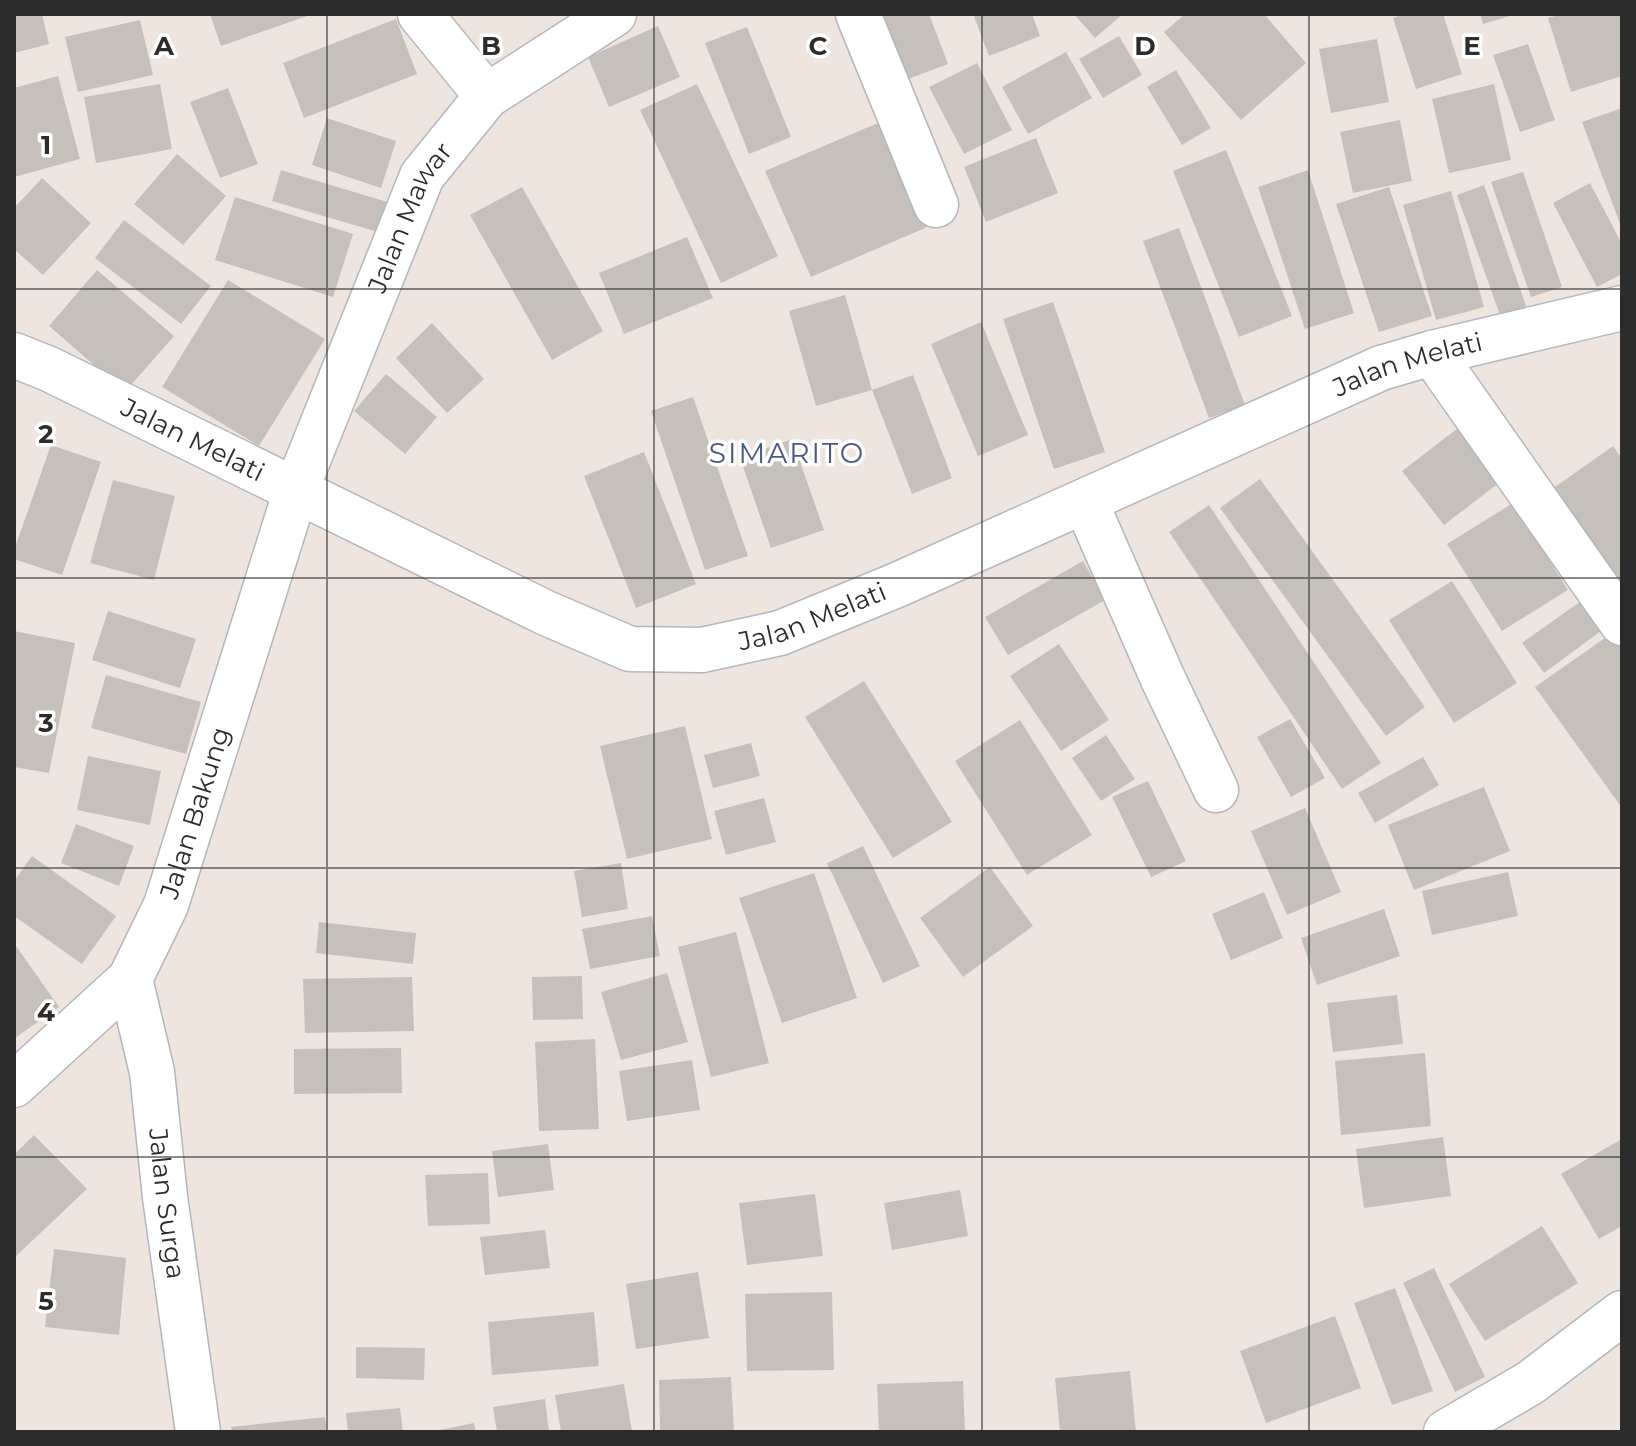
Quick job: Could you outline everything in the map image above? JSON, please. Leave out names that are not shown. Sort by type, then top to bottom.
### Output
[{"type":"street","points":[[420,14],[487,96]]},
{"type":"street","name":"Jalan Mawar","points":[[296,490],[422,176],[487,96],[614,14]]},
{"type":"street","points":[[858,14],[936,205]]},
{"type":"street","name":"Jalan Melati","points":[[14,355],[49,369],[546,613],[630,649],[702,650],[780,633],[897,585],[1381,368],[1622,308]]},
{"type":"street","points":[[1432,353],[1622,623]]},
{"type":"street","name":"Jalan Bakung","points":[[14,1085],[130,979],[166,905],[296,490]]},
{"type":"street","points":[[1085,501],[1163,679],[1216,790]]},
{"type":"street","name":"Jalan Surga","points":[[130,979],[152,1072],[165,1197],[198,1432]]},
{"type":"street","points":[[1446,1432],[1530,1383],[1622,1313]]},
{"type":"building","points":[[14,14],[42,14],[49,44],[14,53]]},
{"type":"building","points":[[210,14],[313,14],[221,46]]},
{"type":"building","points":[[863,14],[929,14],[948,64],[890,86]]},
{"type":"building","points":[[973,14],[1032,14],[1040,36],[989,56]]},
{"type":"building","points":[[1074,14],[1123,14],[1095,38]]},
{"type":"building","points":[[1185,14],[1264,14],[1306,63],[1241,120],[1164,32]]},
{"type":"building","points":[[1405,14],[1443,14],[1462,74],[1416,89],[1393,18]]},
{"type":"building","points":[[1480,14],[1513,14],[1513,15],[1483,24]]},
{"type":"building","points":[[1562,14],[1622,14],[1622,76],[1571,92],[1548,18]]},
{"type":"building","points":[[396,19],[417,74],[304,118],[283,63]]},
{"type":"building","points":[[140,20],[153,75],[78,92],[65,37]]},
{"type":"building","points":[[658,26],[680,77],[609,107],[588,57]]},
{"type":"building","points":[[747,27],[791,137],[749,154],[705,43]]},
{"type":"building","points":[[1119,36],[1142,75],[1103,98],[1079,59]]},
{"type":"building","points":[[1377,39],[1389,102],[1331,113],[1319,49]]},
{"type":"building","points":[[1528,44],[1555,120],[1520,132],[1493,55]]},
{"type":"building","points":[[1066,52],[1092,98],[1028,134],[1002,87]]},
{"type":"building","points":[[977,63],[1012,130],[964,154],[929,87]]},
{"type":"building","points":[[1176,70],[1211,128],[1182,145],[1147,87]]},
{"type":"building","points":[[58,76],[80,159],[14,177],[14,88]]},
{"type":"building","points":[[160,84],[172,149],[96,163],[84,97]]},
{"type":"building","points":[[697,84],[778,256],[721,283],[640,110]]},
{"type":"building","points":[[1494,84],[1511,160],[1449,173],[1432,99]]},
{"type":"building","points":[[228,88],[258,164],[220,178],[190,102]]},
{"type":"building","points":[[1622,108],[1622,229],[1582,122]]},
{"type":"building","points":[[892,117],[939,222],[811,277],[765,171]]},
{"type":"building","points":[[327,118],[396,141],[381,188],[312,165]]},
{"type":"building","points":[[1400,120],[1412,181],[1353,193],[1340,132]]},
{"type":"building","points":[[1036,138],[1058,193],[986,222],[964,167]]},
{"type":"building","points":[[1226,150],[1292,316],[1239,337],[1173,171]]},
{"type":"building","points":[[177,154],[226,196],[183,245],[134,204]]},
{"type":"building","points":[[281,170],[394,204],[385,234],[272,201]]},
{"type":"building","points":[[1308,170],[1354,313],[1305,329],[1258,187]]},
{"type":"building","points":[[1523,172],[1562,287],[1531,297],[1491,182]]},
{"type":"building","points":[[42,178],[91,223],[43,275],[14,249],[14,208]]},
{"type":"building","points":[[1590,183],[1622,244],[1622,274],[1597,287],[1553,203]]},
{"type":"building","points":[[1484,185],[1526,306],[1500,315],[1457,195]]},
{"type":"building","points":[[522,187],[603,331],[552,360],[470,215]]},
{"type":"building","points":[[1389,187],[1432,316],[1379,332],[1336,204]]},
{"type":"building","points":[[1451,191],[1484,307],[1436,320],[1403,205]]},
{"type":"building","points":[[235,197],[353,234],[333,297],[215,260]]},
{"type":"building","points":[[124,220],[211,286],[181,324],[95,258]]},
{"type":"building","points":[[1179,228],[1245,405],[1209,418],[1143,241]]},
{"type":"building","points":[[687,237],[713,298],[624,334],[599,273]]},
{"type":"building","points":[[97,270],[174,336],[125,392],[49,326]]},
{"type":"building","points":[[228,280],[325,339],[259,446],[162,387]]},
{"type":"building","points":[[845,295],[872,390],[816,406],[789,311]]},
{"type":"building","points":[[1053,302],[1105,452],[1054,469],[1003,319]]},
{"type":"building","points":[[981,322],[1028,435],[978,456],[931,344]]},
{"type":"building","points":[[432,323],[484,379],[447,413],[396,358]]},
{"type":"building","points":[[386,374],[437,417],[405,454],[354,411]]},
{"type":"building","points":[[913,375],[952,478],[912,494],[872,390]]},
{"type":"building","points":[[693,397],[748,556],[705,570],[651,411]]},
{"type":"building","points":[[1466,422],[1508,476],[1444,525],[1402,471]]},
{"type":"building","points":[[792,439],[824,530],[771,548],[740,458]]},
{"type":"building","points":[[51,445],[101,462],[62,575],[14,559],[14,550]]},
{"type":"building","points":[[1613,446],[1622,459],[1622,612],[1541,497]]},
{"type":"building","points":[[644,452],[696,584],[636,608],[584,476]]},
{"type":"building","points":[[1260,479],[1425,707],[1386,736],[1220,508]]},
{"type":"building","points":[[113,480],[175,496],[154,580],[90,563]]},
{"type":"building","points":[[1513,503],[1568,590],[1502,631],[1447,544]]},
{"type":"building","points":[[1209,505],[1381,763],[1342,789],[1169,532]]},
{"type":"building","points":[[1083,561],[1105,600],[1008,655],[985,617]]},
{"type":"building","points":[[1452,581],[1517,683],[1454,723],[1389,620]]},
{"type":"building","points":[[1588,596],[1609,625],[1544,673],[1522,643]]},
{"type":"building","points":[[108,611],[196,639],[180,688],[92,660]]},
{"type":"building","points":[[14,631],[75,643],[49,773],[14,767]]},
{"type":"building","points":[[1612,633],[1622,647],[1622,808],[1535,687]]},
{"type":"building","points":[[1059,644],[1109,720],[1061,751],[1010,676]]},
{"type":"building","points":[[106,675],[201,702],[186,754],[91,728]]},
{"type":"building","points":[[864,681],[952,822],[893,858],[805,717]]},
{"type":"building","points":[[1290,719],[1325,778],[1291,797],[1257,737]]},
{"type":"building","points":[[1020,720],[1092,835],[1027,875],[955,761]]},
{"type":"building","points":[[685,726],[712,839],[627,859],[600,746]]},
{"type":"building","points":[[1106,735],[1135,779],[1101,801],[1072,758]]},
{"type":"building","points":[[751,743],[760,776],[713,788],[704,755]]},
{"type":"building","points":[[88,756],[161,771],[150,825],[77,810]]},
{"type":"building","points":[[1423,757],[1439,785],[1375,823],[1358,793]]},
{"type":"building","points":[[1148,781],[1186,861],[1151,877],[1112,797]]},
{"type":"building","points":[[1484,787],[1510,851],[1414,890],[1388,825]]},
{"type":"building","points":[[764,798],[776,842],[726,855],[714,811]]},
{"type":"building","points":[[1305,808],[1341,892],[1287,915],[1251,831]]},
{"type":"building","points":[[76,824],[134,846],[119,886],[61,863]]},
{"type":"building","points":[[863,846],[920,966],[883,983],[827,863]]},
{"type":"building","points":[[32,856],[116,916],[82,964],[14,916],[14,881]]},
{"type":"building","points":[[621,863],[628,909],[582,917],[574,871]]},
{"type":"building","points":[[990,867],[1033,926],[963,977],[920,918]]},
{"type":"building","points":[[1508,872],[1518,916],[1432,935],[1422,891]]},
{"type":"building","points":[[814,873],[857,998],[782,1023],[739,898]]},
{"type":"building","points":[[1264,892],[1283,938],[1231,960],[1212,914]]},
{"type":"building","points":[[1384,909],[1400,956],[1317,985],[1301,938]]},
{"type":"building","points":[[652,916],[660,956],[590,969],[582,929]]},
{"type":"building","points":[[319,922],[416,933],[413,964],[316,953]]},
{"type":"building","points":[[736,932],[769,1063],[711,1077],[678,947]]},
{"type":"building","points":[[14,943],[59,1007],[15,1038],[14,1036]]},
{"type":"building","points":[[667,973],[688,1042],[621,1060],[601,992]]},
{"type":"building","points":[[582,976],[583,1019],[533,1020],[532,977]]},
{"type":"building","points":[[412,977],[414,1031],[305,1033],[303,979]]},
{"type":"building","points":[[1397,995],[1403,1044],[1333,1052],[1327,1003]]},
{"type":"building","points":[[595,1039],[599,1129],[539,1131],[535,1042]]},
{"type":"building","points":[[401,1048],[402,1093],[294,1094],[294,1049]]},
{"type":"building","points":[[1425,1053],[1431,1126],[1341,1135],[1335,1061]]},
{"type":"building","points":[[692,1060],[700,1110],[627,1121],[619,1071]]},
{"type":"building","points":[[34,1135],[87,1189],[14,1258],[14,1155]]},
{"type":"building","points":[[1443,1137],[1451,1196],[1364,1208],[1356,1149]]},
{"type":"building","points":[[1622,1139],[1622,1226],[1599,1239],[1561,1174]]},
{"type":"building","points":[[548,1144],[554,1190],[498,1197],[492,1151]]},
{"type":"building","points":[[488,1173],[490,1224],[428,1226],[425,1175]]},
{"type":"building","points":[[960,1190],[968,1236],[892,1250],[884,1203]]},
{"type":"building","points":[[815,1194],[823,1256],[747,1265],[739,1203]]},
{"type":"building","points":[[1542,1226],[1578,1283],[1485,1341],[1449,1284]]},
{"type":"building","points":[[545,1230],[550,1268],[485,1275],[480,1237]]},
{"type":"building","points":[[54,1249],[126,1258],[119,1335],[45,1327]]},
{"type":"building","points":[[1434,1268],[1485,1377],[1455,1392],[1403,1283]]},
{"type":"building","points":[[698,1272],[709,1338],[636,1349],[626,1284]]},
{"type":"building","points":[[1395,1288],[1433,1391],[1392,1405],[1354,1303]]},
{"type":"building","points":[[832,1292],[834,1370],[747,1371],[745,1294]]},
{"type":"building","points":[[594,1312],[599,1366],[492,1375],[488,1322]]},
{"type":"building","points":[[1335,1316],[1361,1388],[1266,1423],[1240,1351]]},
{"type":"building","points":[[356,1347],[425,1348],[424,1380],[356,1378]]},
{"type":"building","points":[[1130,1371],[1136,1432],[1060,1432],[1055,1378]]},
{"type":"building","points":[[731,1377],[734,1432],[660,1432],[659,1380]]},
{"type":"building","points":[[963,1381],[965,1432],[879,1432],[877,1384]]},
{"type":"building","points":[[624,1384],[632,1432],[561,1432],[555,1395]]},
{"type":"building","points":[[545,1399],[549,1432],[497,1432],[493,1407]]},
{"type":"building","points":[[400,1408],[403,1432],[348,1432],[346,1413]]},
{"type":"building","points":[[325,1417],[327,1432],[232,1432],[231,1427]]},
{"type":"building","points":[[474,1423],[476,1432],[435,1431]]},
{"type":"district","name":"SIMARITO","points":[[787,453]]}]
